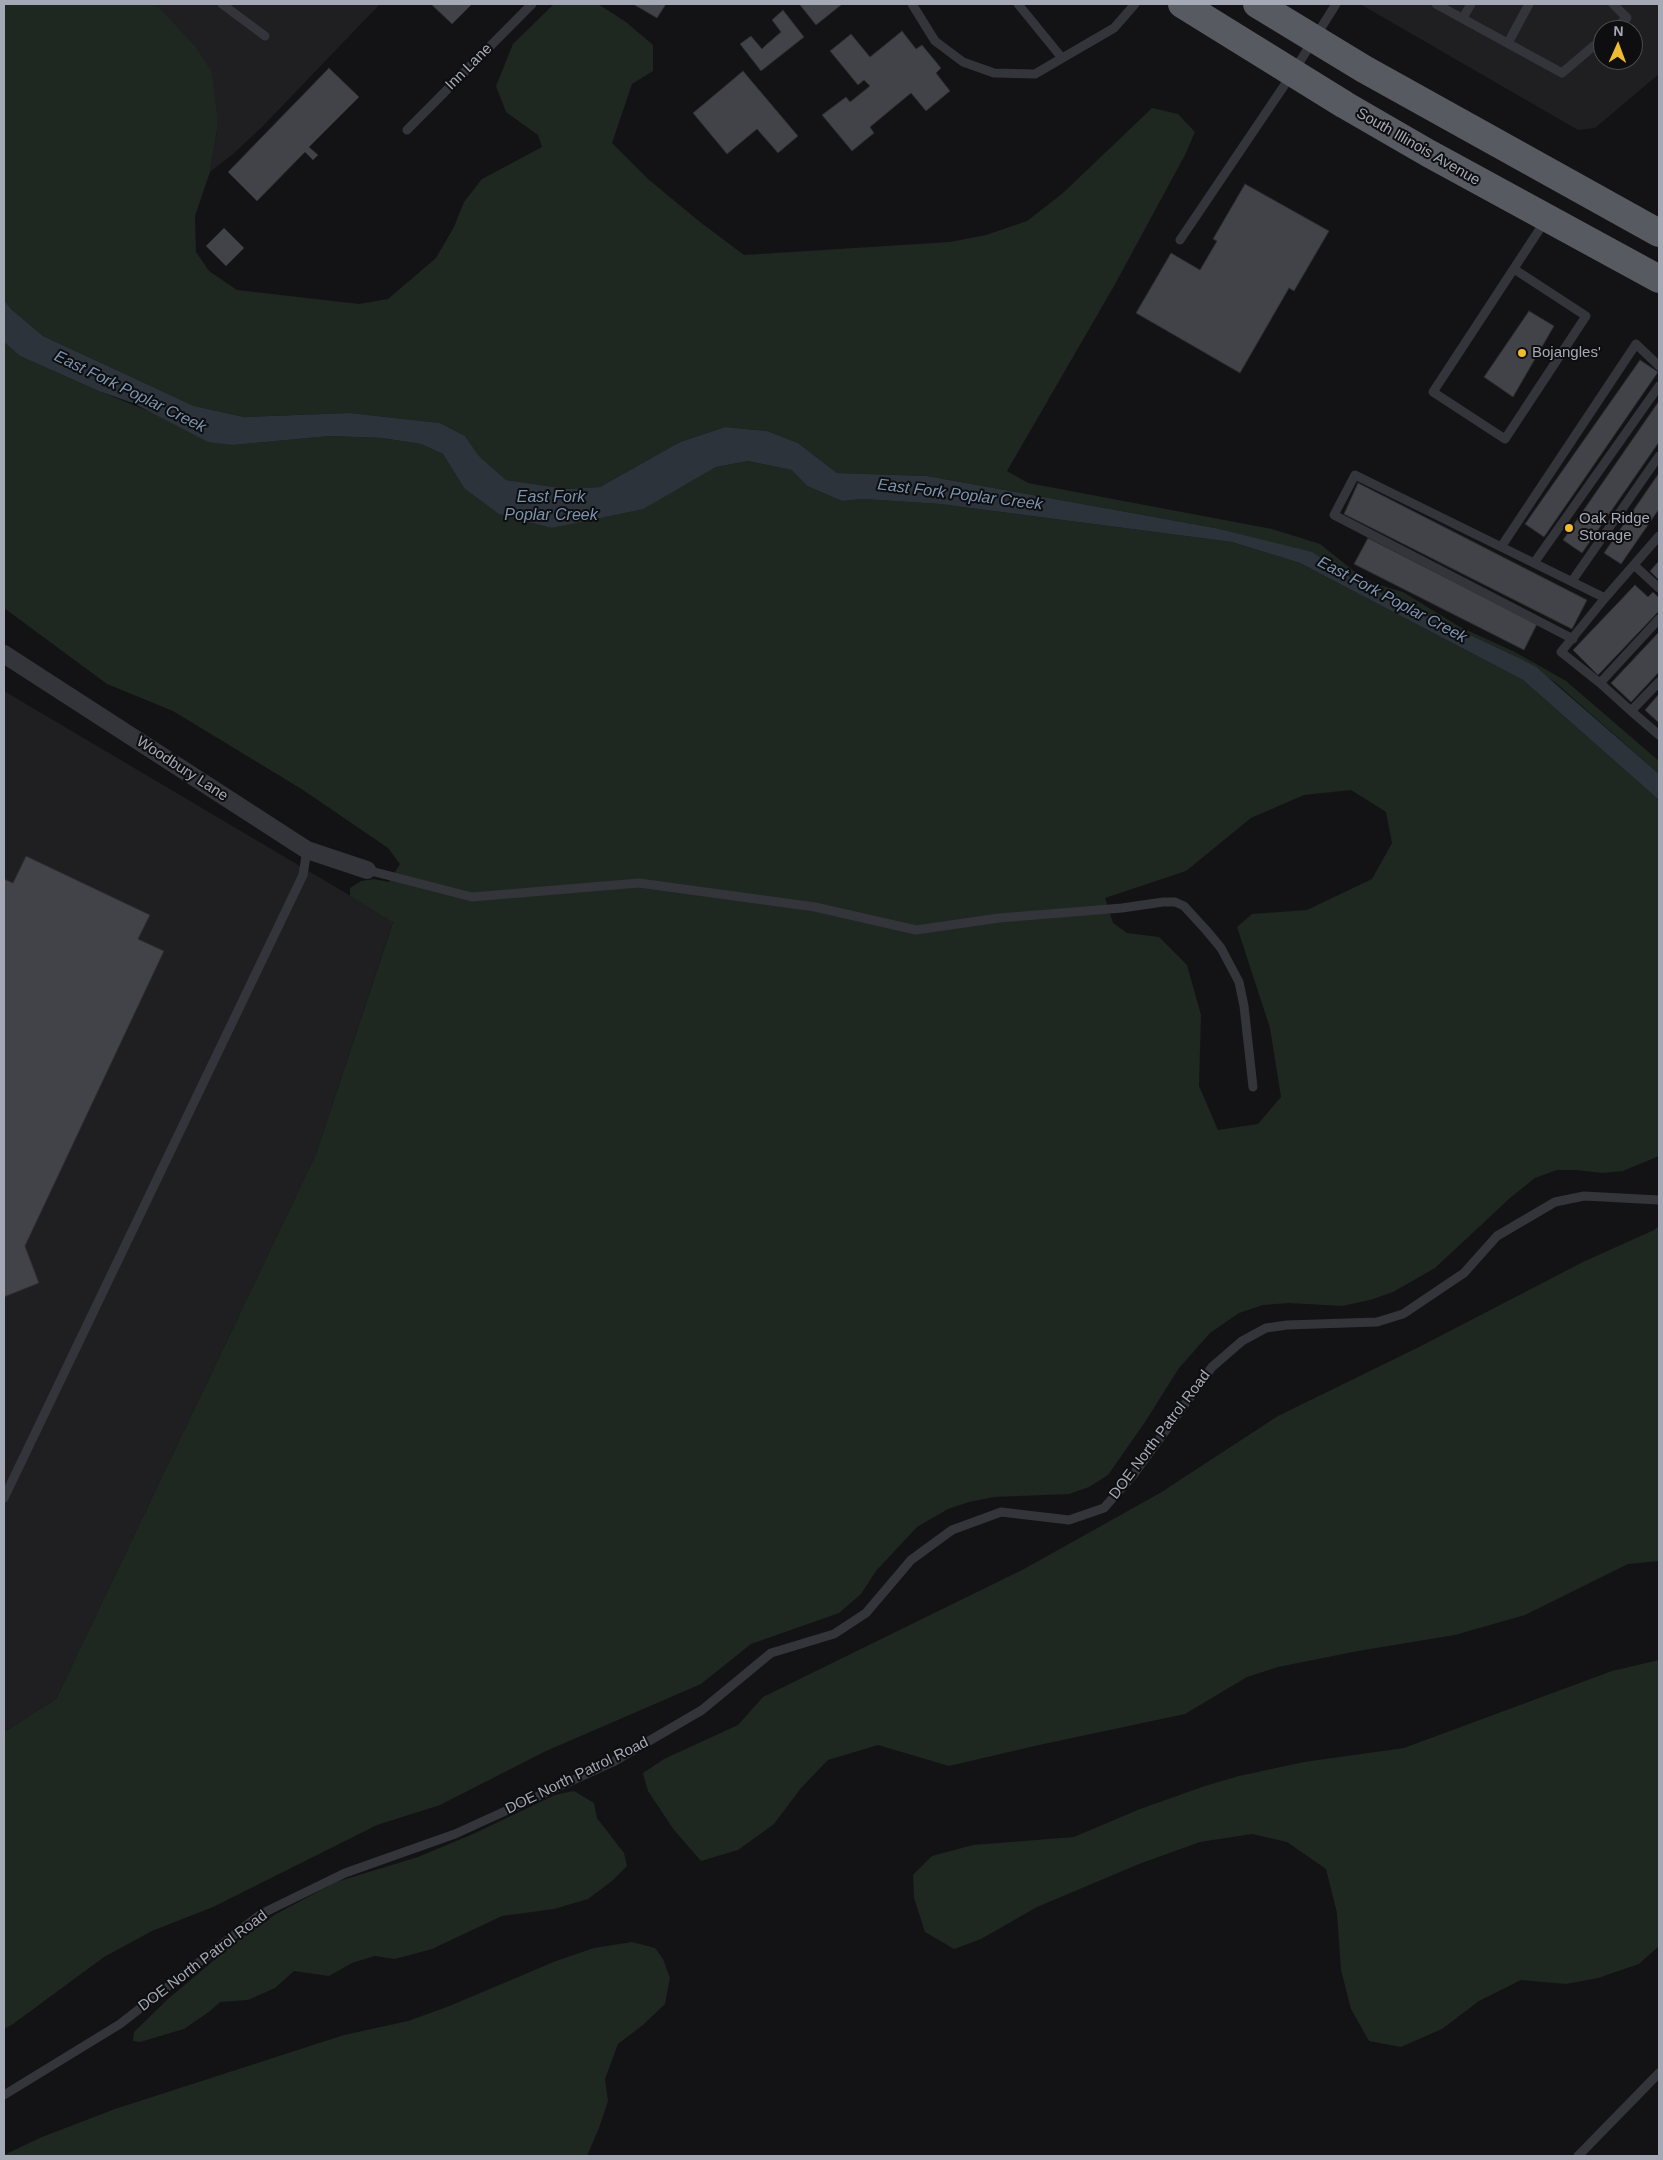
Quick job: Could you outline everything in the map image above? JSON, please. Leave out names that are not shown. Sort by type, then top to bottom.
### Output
[{"type":"highway","name":"South Illinois Avenue","points":[[1182,4],[1292,74],[1420,149],[1659,280]]},
{"type":"highway","points":[[1257,4],[1372,74],[1659,233]]},
{"type":"street","name":"Woodbury Lane","points":[[4,654],[307,850],[367,870]]},
{"type":"lane","points":[[222,4],[265,36]]},
{"type":"lane","name":"Inn Lane","points":[[407,130],[532,4]]},
{"type":"lane","points":[[912,4],[935,41],[963,62],[994,73],[1036,74],[1114,28],[1135,4]]},
{"type":"lane","points":[[1018,4],[1062,58]]},
{"type":"lane","points":[[1180,240],[1292,74],[1336,4]]},
{"type":"lane","points":[[1436,4],[1562,74],[1593,47]]},
{"type":"lane","points":[[1462,18],[1471,4]]},
{"type":"lane","points":[[1508,44],[1529,4]]},
{"type":"lane","points":[[1613,4],[1627,18],[1625,20]]},
{"type":"lane","points":[[1514,269],[1586,316],[1505,439],[1433,392],[1546,219]]},
{"type":"lane","points":[[1501,547],[1636,344],[1659,366]]},
{"type":"lane","points":[[1534,563],[1659,386]]},
{"type":"lane","points":[[1572,581],[1659,456]]},
{"type":"lane","points":[[1573,639],[1334,515],[1356,475],[1605,598]]},
{"type":"lane","points":[[1659,536],[1561,652],[1659,734]]},
{"type":"lane","points":[[1634,566],[1659,588]]},
{"type":"lane","points":[[1600,683],[1659,619]]},
{"type":"lane","points":[[1631,711],[1659,682]]},
{"type":"lane","points":[[4,1498],[303,875],[307,850]]},
{"type":"lane","points":[[367,870],[472,897],[639,883],[815,907],[916,930],[1000,918],[1175,902],[1184,906],[1206,930],[1220,948],[1239,982],[1244,1006],[1253,1087]]},
{"type":"lane","name":"DOE North Patrol Road","points":[[4,2095],[120,2024],[261,1914],[345,1873],[455,1834],[613,1762],[702,1710],[770,1653],[834,1634],[866,1613],[910,1560],[952,1530],[1000,1512],[1068,1520],[1104,1508],[1133,1474],[1212,1367],[1242,1341],[1266,1328],[1287,1325],[1377,1322],[1403,1314],[1464,1273],[1497,1236],[1556,1202],[1584,1196],[1659,1200]]},
{"type":"lane","points":[[1578,2156],[1659,2073]]},
{"type":"shaded area","points":[[4,4],[153,4],[158,7],[195,46],[212,73],[218,124],[210,172],[195,216],[196,252],[209,271],[237,290],[359,304],[388,299],[436,258],[454,227],[464,202],[482,179],[542,147],[538,135],[506,112],[496,86],[513,44],[554,4],[598,4],[626,22],[653,45],[653,71],[632,84],[612,143],[648,179],[744,255],[950,242],[986,235],[1027,221],[1063,193],[1152,108],[1178,114],[1195,132],[1185,155],[1114,286],[1007,471],[1028,483],[1272,529],[1320,544],[1355,572],[1373,583],[1403,592],[1460,627],[1515,652],[1566,681],[1659,761],[1659,774],[1556,683],[1517,657],[1359,583],[1331,564],[1215,528],[927,476],[837,473],[798,443],[767,431],[725,427],[680,442],[600,487],[567,489],[506,480],[479,456],[465,436],[440,423],[350,413],[244,417],[194,406],[43,336],[11,309],[4,300]]},
{"type":"shaded area","points":[[153,4],[380,4],[262,127],[210,172],[218,124],[195,46]]},
{"type":"shaded area","points":[[1360,4],[1659,4],[1659,74],[1595,128],[1578,130]]},
{"type":"shaded area","points":[[4,342],[20,356],[101,392],[233,445],[330,436],[382,438],[421,444],[443,454],[464,488],[552,528],[593,518],[682,486],[716,467],[748,461],[793,470],[807,486],[842,501],[863,499],[940,504],[1232,542],[1300,563],[1523,680],[1659,800],[1659,1156],[1623,1171],[1603,1173],[1557,1170],[1535,1178],[1510,1198],[1435,1268],[1393,1292],[1370,1300],[1342,1306],[1289,1303],[1263,1305],[1239,1313],[1210,1333],[1179,1368],[1145,1422],[1108,1475],[1089,1487],[1069,1494],[994,1497],[948,1509],[917,1527],[876,1571],[861,1594],[839,1613],[751,1644],[701,1684],[546,1751],[440,1805],[377,1825],[213,1907],[152,1931],[104,1957],[4,2029],[4,1732],[56,1699],[316,1154],[393,922],[350,896],[350,888],[361,881],[374,879],[389,882],[400,864],[388,848],[303,790],[173,711],[107,684],[4,608]],"holes":[[[1351,790],[1386,812],[1392,843],[1372,879],[1307,910],[1252,914],[1237,927],[1270,1028],[1281,1097],[1258,1124],[1218,1130],[1199,1086],[1201,1015],[1187,965],[1159,937],[1127,933],[1113,923],[1105,898],[1186,871],[1251,818],[1304,795]]]},
{"type":"shaded area","points":[[4,691],[393,921],[316,1154],[56,1699],[4,1732]]},
{"type":"shaded area","points":[[1659,1226],[1659,1561],[1628,1564],[1525,1615],[1455,1635],[1358,1651],[1278,1667],[1247,1677],[1185,1714],[949,1766],[878,1745],[828,1760],[801,1788],[774,1824],[738,1850],[701,1861],[674,1830],[648,1791],[643,1773],[664,1759],[738,1725],[763,1697],[1024,1569],[1160,1493],[1278,1416],[1419,1347],[1583,1262]]},
{"type":"shaded area","points":[[1659,1660],[1659,1946],[1639,1964],[1598,1978],[1566,1984],[1521,1980],[1479,2001],[1442,2029],[1401,2047],[1369,2041],[1351,2009],[1341,1970],[1337,1913],[1326,1869],[1287,1842],[1252,1834],[1200,1842],[1139,1864],[1037,1907],[981,1939],[954,1949],[925,1932],[914,1898],[913,1875],[932,1856],[973,1845],[1074,1837],[1140,1809],[1205,1786],[1239,1776],[1304,1762],[1404,1748],[1612,1671]]},
{"type":"shaded area","points":[[574,1791],[594,1803],[597,1818],[624,1853],[627,1866],[612,1881],[588,1899],[554,1909],[502,1916],[432,1949],[395,1959],[375,1956],[352,1963],[329,1976],[294,1971],[275,1988],[248,2000],[220,2002],[184,2029],[140,2042],[133,2041],[134,2032],[168,1999],[244,1935],[276,1914],[336,1882],[418,1857],[473,1834],[555,1795]]},
{"type":"shaded area","points":[[632,1942],[655,1948],[663,1959],[670,1978],[665,2004],[643,2025],[618,2044],[605,2079],[608,2101],[587,2156],[4,2156],[42,2137],[115,2109],[344,2035],[408,2021],[447,2007],[556,1961],[594,1948]]},
{"type":"water","name":"East Fork Poplar Creek","points":[[4,300],[11,309],[43,336],[194,406],[244,417],[350,413],[440,423],[465,436],[479,456],[506,480],[567,489],[600,487],[680,442],[725,427],[767,431],[798,443],[837,473],[927,476],[1215,528],[1312,552],[1359,583],[1536,667],[1659,774],[1659,800],[1523,680],[1300,563],[1232,542],[940,504],[863,499],[842,501],[807,486],[792,470],[748,461],[716,467],[643,509],[552,528],[499,514],[464,488],[443,454],[421,444],[382,438],[330,436],[233,445],[208,442],[133,403],[101,392],[20,356],[4,342]]},
{"type":"building","points":[[431,4],[472,4],[452,24]]},
{"type":"building","points":[[633,4],[666,4],[657,18]]},
{"type":"building","points":[[800,5],[841,5],[816,25]]},
{"type":"building","points":[[783,10],[804,37],[761,71],[740,44],[751,36],[762,49],[781,32],[772,20]]},
{"type":"building","points":[[902,31],[916,49],[922,45],[941,68],[936,73],[950,91],[926,111],[911,93],[870,127],[874,133],[852,151],[822,115],[846,97],[850,102],[870,86],[864,80],[858,85],[830,51],[851,34],[870,57]]},
{"type":"building","points":[[329,68],[359,97],[309,147],[318,155],[313,160],[305,152],[257,201],[228,172]]},
{"type":"building","points":[[743,71],[798,136],[778,153],[757,129],[727,154],[693,113]]},
{"type":"building","points":[[1245,184],[1329,231],[1294,291],[1289,288],[1240,373],[1136,313],[1171,253],[1200,270],[1217,241],[1213,239]]},
{"type":"building","points":[[224,228],[244,248],[226,266],[206,246]]},
{"type":"building","points":[[1529,311],[1554,326],[1513,397],[1484,377]]},
{"type":"building","points":[[1640,360],[1658,372],[1544,537],[1525,524]]},
{"type":"building","points":[[1659,401],[1659,442],[1582,553],[1563,540]]},
{"type":"building","points":[[1659,473],[1659,509],[1621,564],[1604,553]]},
{"type":"building","points":[[1358,483],[1587,600],[1572,629],[1344,514]]},
{"type":"building","points":[[1368,538],[1537,624],[1524,650],[1354,564]]},
{"type":"building","points":[[1659,561],[1659,580],[1650,571]]},
{"type":"building","points":[[1635,585],[1648,597],[1653,592],[1659,598],[1659,611],[1598,675],[1573,650]]},
{"type":"building","points":[[1659,632],[1659,672],[1631,702],[1611,683]]},
{"type":"building","points":[[1659,694],[1659,723],[1645,710]]},
{"type":"building","points":[[26,856],[150,915],[138,939],[164,951],[25,1246],[39,1283],[4,1297],[4,879],[13,883]]},
{"type":"place","name":"Bojangles'","points":[[1522,353]]},
{"type":"place","name":"Oak Ridge Storage","points":[[1569,528]]}]
